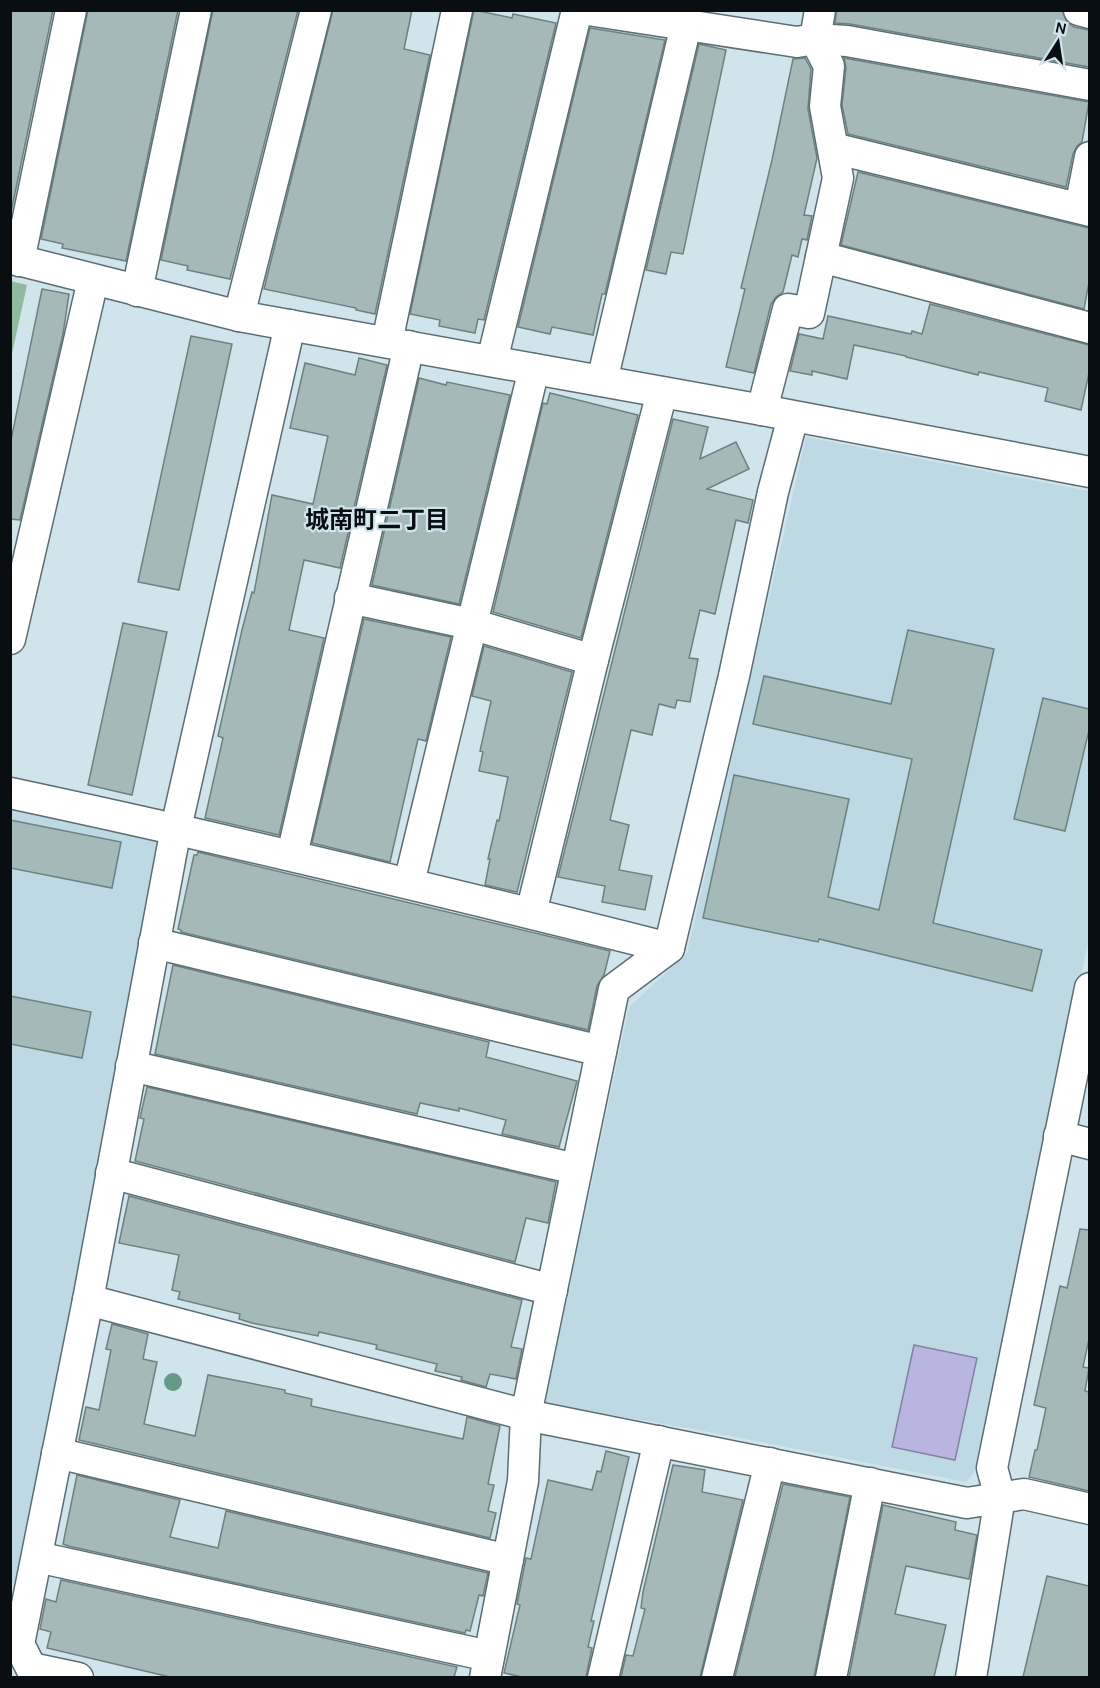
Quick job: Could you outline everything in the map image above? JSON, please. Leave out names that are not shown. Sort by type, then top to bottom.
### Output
[{"type":"street","points":[[71,10],[15,260],[239,316],[762,410],[1089,472]]},
{"type":"street","points":[[137,291],[196,10]]},
{"type":"street","points":[[239,316],[315,10]]},
{"type":"street","points":[[292,855],[350,598],[457,10]]},
{"type":"street","points":[[492,361],[577,10]]},
{"type":"street","points":[[588,10],[797,42],[817,25]]},
{"type":"street","points":[[1079,10],[1089,13]]},
{"type":"street","points":[[602,381],[686,25]]},
{"type":"street","points":[[817,25],[848,41],[1089,85]]},
{"type":"street","points":[[762,410],[788,309],[809,313],[838,178],[825,106],[829,66],[817,25]]},
{"type":"street","points":[[833,148],[1085,210],[1089,157]]},
{"type":"street","points":[[821,256],[1089,328]]},
{"type":"street","points":[[10,639],[93,280]]},
{"type":"street","points":[[78,1677],[23,1658],[37,1557],[88,1300],[176,828],[290,325]]},
{"type":"street","points":[[409,883],[534,369]]},
{"type":"street","points":[[531,913],[662,392]]},
{"type":"street","points":[[37,1557],[487,1667],[523,1481],[526,1415],[614,989],[669,948],[734,676],[773,492],[793,417]]},
{"type":"street","points":[[350,598],[471,624],[593,660]]},
{"type":"street","points":[[10,793],[292,855],[669,948]]},
{"type":"street","points":[[154,943],[601,1051]]},
{"type":"street","points":[[971,1677],[1000,1497],[992,1468],[1088,1001]]},
{"type":"street","points":[[131,1066],[576,1169]]},
{"type":"street","points":[[1059,1136],[1089,1144]]},
{"type":"street","points":[[111,1173],[552,1290]]},
{"type":"street","points":[[88,1300],[526,1415],[967,1503],[1024,1494],[1089,1509]]},
{"type":"street","points":[[603,1677],[659,1441]]},
{"type":"street","points":[[57,1453],[508,1560]]},
{"type":"street","points":[[717,1677],[770,1463]]},
{"type":"street","points":[[831,1677],[870,1483]]},
{"type":"shaded area","points":[[806,437],[1089,491],[1089,938],[974,1473],[966,1482],[704,1431],[545,1403],[629,1007],[687,953]]},
{"type":"shaded area","points":[[11,806],[161,839],[20,1584],[11,1582]]},
{"type":"shaded area","points":[[914,1345],[977,1358],[955,1460],[892,1447]]},
{"type":"green space","points":[[10,281],[27,285],[11,358]]},
{"type":"building","points":[[10,10],[53,10],[10,217]]},
{"type":"building","points":[[88,10],[178,10],[126,261],[62,248],[63,244],[41,239]]},
{"type":"building","points":[[213,10],[298,10],[230,279],[187,270],[188,266],[161,260]]},
{"type":"building","points":[[333,10],[412,10],[404,49],[430,55],[375,314],[264,289]]},
{"type":"building","points":[[474,10],[512,18],[513,14],[556,23],[484,320],[478,319],[475,333],[439,326],[440,320],[410,314]]},
{"type":"building","points":[[837,10],[1062,10],[1067,22],[1074,27],[1089,30],[1089,67],[835,23]]},
{"type":"building","points":[[590,28],[665,40],[605,294],[602,294],[593,335],[552,327],[550,334],[518,327]]},
{"type":"building","points":[[699,44],[726,50],[683,254],[671,252],[666,274],[646,270]]},
{"type":"building","points":[[805,58],[811,69],[808,109],[817,158],[804,215],[812,216],[807,240],[802,239],[798,257],[792,255],[783,292],[771,304],[754,373],[726,367],[745,289],[741,288],[772,160],[793,59]]},
{"type":"building","points":[[844,58],[1089,102],[1082,142],[1073,154],[1066,187],[848,134],[842,105],[846,68]]},
{"type":"building","points":[[858,172],[1089,228],[1089,282],[1084,309],[841,245]]},
{"type":"building","points":[[42,289],[69,294],[63,334],[20,520],[10,519],[10,445]]},
{"type":"building","points":[[930,304],[1089,345],[1089,373],[1081,410],[1045,401],[1048,388],[979,372],[978,375],[854,345],[847,379],[812,371],[812,375],[790,371],[799,334],[823,339],[828,316],[911,334],[912,331],[922,334]]},
{"type":"building","points":[[191,336],[232,344],[179,590],[138,582]]},
{"type":"building","points":[[359,358],[387,365],[340,568],[304,560],[289,630],[324,638],[279,835],[205,818],[223,738],[218,736],[242,630],[252,592],[254,593],[272,495],[313,504],[328,436],[290,428],[305,363],[355,375]]},
{"type":"building","points":[[419,378],[446,385],[447,382],[510,395],[459,604],[372,585]]},
{"type":"building","points":[[550,393],[638,415],[581,638],[493,612],[543,403],[547,404]]},
{"type":"building","points":[[673,419],[708,427],[700,459],[736,442],[749,469],[707,489],[753,500],[748,523],[736,520],[715,614],[700,610],[689,658],[698,659],[690,702],[677,700],[675,708],[659,704],[652,735],[631,730],[610,820],[629,825],[619,870],[652,876],[645,910],[602,902],[605,886],[558,877]]},
{"type":"building","points":[[364,619],[451,637],[426,741],[418,739],[390,862],[312,843]]},
{"type":"building","points":[[123,623],[167,632],[132,795],[88,785]]},
{"type":"building","points":[[908,630],[994,649],[933,923],[1042,950],[1032,991],[819,939],[818,942],[703,918],[734,775],[849,799],[828,897],[879,910],[912,759],[753,724],[764,676],[891,704]]},
{"type":"building","points":[[484,646],[572,672],[517,892],[485,885],[490,859],[488,859],[508,777],[479,771],[483,752],[480,751],[491,701],[472,696]]},
{"type":"building","points":[[1043,698],[1089,709],[1089,730],[1065,831],[1014,819]]},
{"type":"building","points":[[10,820],[121,842],[112,888],[10,868]]},
{"type":"building","points":[[198,852],[610,951],[604,975],[597,986],[588,1030],[181,932],[178,929],[194,855]]},
{"type":"building","points":[[173,965],[489,1042],[486,1057],[577,1081],[559,1147],[502,1134],[506,1120],[459,1108],[459,1111],[420,1103],[417,1114],[155,1054]]},
{"type":"building","points":[[10,996],[91,1012],[82,1058],[10,1044]]},
{"type":"building","points":[[147,1087],[556,1182],[548,1223],[526,1218],[515,1262],[135,1161],[144,1119],[140,1118]]},
{"type":"building","points":[[129,1196],[522,1300],[511,1347],[522,1349],[516,1379],[490,1374],[486,1387],[461,1380],[462,1377],[435,1371],[437,1364],[376,1349],[377,1345],[319,1332],[318,1336],[252,1323],[239,1319],[240,1314],[178,1299],[180,1292],[172,1290],[179,1255],[119,1243]]},
{"type":"building","points":[[1080,1229],[1089,1230],[1089,1339],[1083,1367],[1089,1368],[1085,1391],[1089,1392],[1089,1491],[1029,1477],[1046,1408],[1034,1405],[1060,1286],[1067,1288]]},
{"type":"building","points":[[112,1324],[148,1334],[143,1359],[157,1362],[144,1424],[195,1436],[208,1375],[285,1390],[285,1393],[312,1399],[311,1406],[463,1439],[467,1417],[500,1426],[488,1484],[494,1485],[488,1511],[496,1513],[490,1538],[79,1440],[86,1407],[99,1410],[111,1350],[106,1349]]},
{"type":"building","points":[[606,1451],[629,1457],[591,1621],[594,1621],[588,1647],[592,1648],[586,1677],[522,1677],[504,1673],[520,1605],[517,1604],[526,1558],[531,1559],[548,1480],[592,1490],[597,1471],[601,1472]]},
{"type":"building","points":[[673,1465],[705,1470],[702,1492],[743,1500],[700,1677],[621,1677],[626,1655],[633,1656],[645,1609],[641,1608],[643,1592]]},
{"type":"building","points":[[77,1475],[180,1500],[170,1537],[218,1548],[226,1511],[488,1573],[483,1596],[479,1595],[470,1631],[466,1630],[465,1633],[68,1546],[63,1544]]},
{"type":"building","points":[[783,1484],[850,1497],[814,1677],[735,1677]]},
{"type":"building","points":[[883,1505],[956,1522],[955,1530],[977,1535],[969,1579],[906,1566],[895,1614],[946,1625],[934,1677],[849,1677]]},
{"type":"building","points":[[1047,1576],[1089,1586],[1089,1677],[1023,1677]]},
{"type":"building","points":[[61,1580],[457,1667],[454,1677],[170,1677],[47,1648],[51,1632],[40,1629],[46,1599],[56,1602]]},
{"type":"district","name":"城南町二丁目","points":[[377,520]]}]
